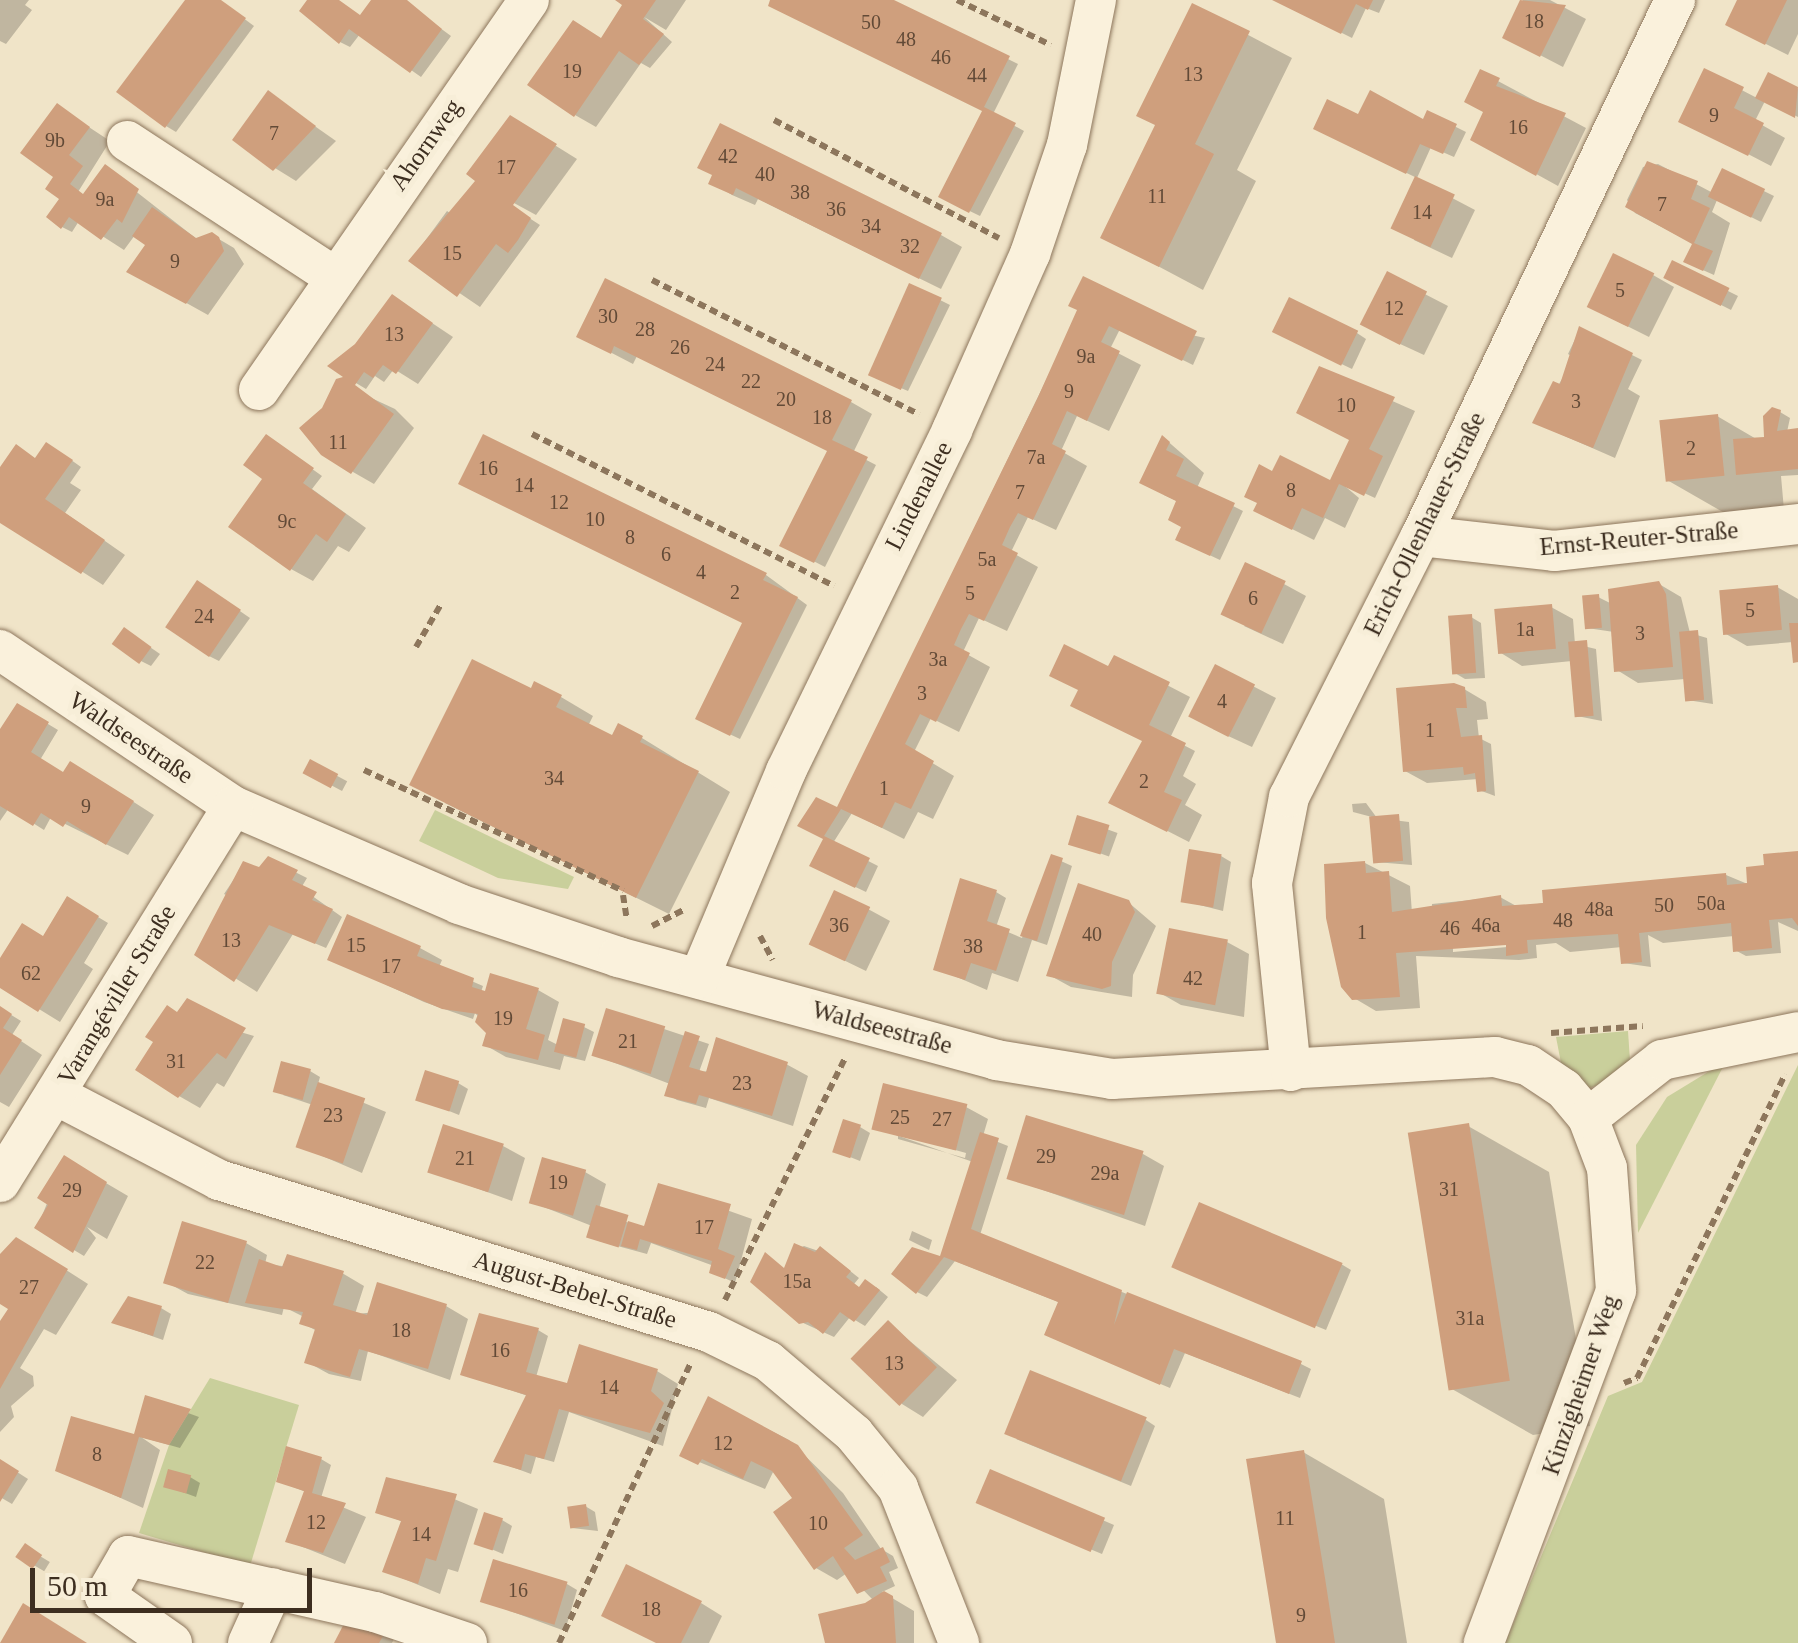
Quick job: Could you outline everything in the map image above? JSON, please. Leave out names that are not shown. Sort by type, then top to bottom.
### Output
[{"type":"street","name":"Lindenallee","points":[[699,978],[865,602],[952,430],[1030,254],[1068,145],[1096,0]]},
{"type":"street","name":"Erich-Ollenhauer-Straße","points":[[1291,1071],[1272,883],[1289,798],[1421,536],[1674,0]]},
{"type":"street","name":"Ahornweg","points":[[259,390],[516,5]]},
{"type":"street","points":[[127,140],[333,276]]},
{"type":"street","name":"Ernst-Reuter-Straße","points":[[1421,536],[1554,551],[1798,524]]},
{"type":"street","name":"Waldseestraße","points":[[0,650],[233,806],[459,904],[699,978],[996,1060],[1112,1079],[1495,1057],[1528,1065],[1564,1089],[1588,1118]]},
{"type":"street","name":"Varangéviller Straße","points":[[0,1182],[233,806]]},
{"type":"street","points":[[1588,1118],[1662,1060],[1795,1046]]},
{"type":"street","name":"August-Bebel-Straße","points":[[56,1094],[219,1180],[709,1332],[768,1362],[827,1408],[879,1463],[914,1519],[959,1643]]},
{"type":"street","name":"Kinzigheimer Weg","points":[[1484,1643],[1582,1391],[1616,1291],[1607,1168],[1588,1118]]},
{"type":"street","points":[[172,1643],[105,1596],[128,1556],[273,1588],[467,1643]]},
{"type":"street","points":[[248,1643],[273,1588]]},
{"type":"path","points":[[957,0],[1086,62]]},
{"type":"path","points":[[774,120],[1030,254]]},
{"type":"path","points":[[652,280],[952,430]]},
{"type":"path","points":[[532,434],[865,602]]},
{"type":"path","points":[[416,646],[440,606]]},
{"type":"path","points":[[364,770],[623,893],[628,926],[673,918],[703,892],[754,908],[770,956],[800,974],[794,1004]]},
{"type":"path","points":[[558,1643],[862,1023]]},
{"type":"path","points":[[1528,1065],[1547,1033],[1647,1026],[1662,1060]]},
{"type":"path","points":[[1582,1391],[1607,1391],[1636,1378],[1795,1046]]},
{"type":"green space","points":[[435,810],[574,877],[568,889],[498,878],[419,841]]},
{"type":"green space","points":[[1628,1031],[1630,1061],[1618,1077],[1590,1088],[1561,1063],[1556,1037]]},
{"type":"green space","points":[[1726,1061],[1638,1233],[1636,1145],[1667,1097]]},
{"type":"green space","points":[[1798,1065],[1798,1643],[1505,1643],[1608,1396],[1642,1382]]},
{"type":"green space","points":[[210,1378],[299,1405],[250,1566],[139,1533],[169,1445]]},
{"type":"building","points":[[185,0],[221,0],[246,18],[165,128],[116,92]]},
{"type":"building","points":[[307,0],[339,0],[360,15],[371,0],[407,0],[442,29],[410,73],[349,29],[339,44],[299,11]]},
{"type":"building","points":[[615,0],[656,0],[643,19],[664,34],[639,65],[619,51],[574,117],[527,85],[573,20],[601,38],[622,5]]},
{"type":"building","points":[[770,0],[894,0],[1010,56],[984,107],[1016,123],[969,213],[938,197],[982,111],[768,6]]},
{"type":"building","points":[[1272,0],[1373,0],[1368,10],[1356,4],[1341,34]]},
{"type":"building","points":[[1520,0],[1566,5],[1540,57],[1502,38]]},
{"type":"building","points":[[1737,0],[1787,0],[1765,45],[1725,25]]},
{"type":"building","points":[[1192,3],[1250,31],[1195,144],[1214,154],[1159,267],[1100,238],[1155,125],[1136,116]]},
{"type":"building","points":[[1704,68],[1744,87],[1734,108],[1764,123],[1748,156],[1678,122]]},
{"type":"building","points":[[1480,69],[1500,78],[1496,86],[1566,113],[1536,176],[1470,140],[1483,112],[1464,102]]},
{"type":"building","points":[[1768,72],[1798,87],[1795,118],[1755,98]]},
{"type":"building","points":[[268,90],[316,126],[273,171],[232,140]]},
{"type":"building","points":[[1370,90],[1423,119],[1427,110],[1457,124],[1443,154],[1420,144],[1406,174],[1313,129],[1327,99],[1358,114]]},
{"type":"building","points":[[57,103],[90,127],[69,155],[83,166],[70,184],[83,194],[105,164],[139,189],[122,223],[117,219],[101,240],[69,217],[61,229],[46,217],[59,199],[45,189],[53,177],[20,153]]},
{"type":"building","points":[[510,115],[557,144],[513,205],[531,218],[518,240],[508,253],[496,244],[457,297],[408,261],[475,181],[466,174]]},
{"type":"building","points":[[720,123],[942,233],[919,279],[736,188],[733,195],[708,184],[712,175],[697,168]]},
{"type":"building","points":[[1647,161],[1698,181],[1691,199],[1710,208],[1694,243],[1713,251],[1703,271],[1683,262],[1692,244],[1625,207]]},
{"type":"building","points":[[1722,168],[1765,189],[1751,218],[1708,197]]},
{"type":"building","points":[[1415,176],[1455,195],[1430,247],[1390,229]]},
{"type":"building","points":[[152,207],[196,238],[212,232],[219,237],[224,251],[186,304],[126,272],[145,245],[132,236]]},
{"type":"building","points":[[1613,253],[1654,273],[1628,327],[1587,307]]},
{"type":"building","points":[[1672,260],[1730,288],[1721,306],[1663,278]]},
{"type":"building","points":[[1387,271],[1427,291],[1400,345],[1360,324]]},
{"type":"building","points":[[1083,276],[1197,331],[1182,361],[1109,326],[1101,342],[1120,351],[1087,421],[1067,411],[1052,444],[1066,451],[1033,520],[1018,513],[1002,545],[1018,553],[984,621],[969,614],[954,645],[970,653],[936,722],[920,714],[905,744],[934,761],[911,809],[895,802],[882,828],[841,809],[824,836],[870,858],[855,888],[809,866],[823,839],[797,826],[816,797],[837,807],[1038,397],[1077,310],[1068,306]]},
{"type":"building","points":[[605,278],[852,400],[832,440],[868,457],[814,563],[779,546],[827,451],[614,346],[611,354],[576,337]]},
{"type":"building","points":[[909,283],[942,298],[901,390],[868,375]]},
{"type":"building","points":[[392,294],[433,323],[396,374],[383,365],[373,378],[364,372],[355,385],[394,414],[351,474],[321,455],[299,428],[322,408],[336,379],[343,377],[327,366],[355,344]]},
{"type":"building","points":[[1289,297],[1358,331],[1341,366],[1272,332]]},
{"type":"building","points":[[1579,326],[1633,353],[1593,448],[1532,423],[1553,381],[1560,384]]},
{"type":"building","points":[[1319,366],[1395,397],[1369,449],[1383,456],[1364,496],[1339,484],[1323,518],[1302,508],[1292,530],[1253,511],[1257,503],[1244,497],[1259,464],[1272,471],[1280,455],[1330,480],[1349,440],[1296,413]]},
{"type":"building","points":[[1772,407],[1781,410],[1777,431],[1798,428],[1798,469],[1736,475],[1733,439],[1764,437],[1763,416]]},
{"type":"building","points":[[1718,414],[1724,476],[1666,482],[1659,420]]},
{"type":"building","points":[[266,434],[314,468],[303,483],[346,514],[327,542],[316,534],[290,571],[228,527],[262,479],[243,465]]},
{"type":"building","points":[[483,434],[767,573],[763,580],[798,597],[730,736],[695,719],[742,623],[458,484]]},
{"type":"building","points":[[1162,435],[1170,442],[1166,450],[1184,459],[1176,476],[1235,503],[1210,556],[1175,540],[1181,527],[1168,520],[1176,501],[1139,483]]},
{"type":"building","points":[[46,442],[73,460],[45,499],[105,540],[81,574],[0,523],[0,467],[16,444],[35,458]]},
{"type":"building","points":[[1245,562],[1286,581],[1261,634],[1220,615]]},
{"type":"building","points":[[197,580],[241,610],[209,657],[165,627]]},
{"type":"building","points":[[1659,581],[1666,594],[1673,667],[1614,672],[1608,589]]},
{"type":"building","points":[[1778,585],[1782,630],[1723,635],[1719,590]]},
{"type":"building","points":[[1599,594],[1602,628],[1585,629],[1582,595]]},
{"type":"building","points":[[1552,604],[1556,649],[1498,654],[1494,609]]},
{"type":"building","points":[[1472,614],[1476,673],[1452,675],[1448,616]]},
{"type":"building","points":[[1789,623],[1798,623],[1798,662],[1793,663]]},
{"type":"building","points":[[124,627],[152,647],[139,664],[112,644]]},
{"type":"building","points":[[1698,630],[1704,700],[1685,701],[1679,632]]},
{"type":"building","points":[[1587,640],[1594,716],[1575,717],[1568,642]]},
{"type":"building","points":[[1064,644],[1108,666],[1114,655],[1170,682],[1149,725],[1186,743],[1164,792],[1182,800],[1167,832],[1108,803],[1142,741],[1070,706],[1078,690],[1049,676]]},
{"type":"building","points":[[472,659],[531,688],[534,681],[562,695],[556,707],[612,735],[618,723],[643,736],[640,742],[699,771],[636,898],[409,785]]},
{"type":"building","points":[[1215,664],[1255,684],[1228,737],[1188,717]]},
{"type":"building","points":[[1454,683],[1465,687],[1467,708],[1456,708],[1461,737],[1482,735],[1486,791],[1477,792],[1475,773],[1464,775],[1463,767],[1403,772],[1396,688]]},
{"type":"building","points":[[17,703],[49,722],[31,752],[63,772],[70,761],[134,801],[106,845],[67,821],[63,827],[41,813],[33,826],[0,806],[0,729]]},
{"type":"building","points":[[310,759],[338,774],[331,788],[302,773]]},
{"type":"building","points":[[1399,814],[1403,861],[1373,863],[1369,817]]},
{"type":"building","points":[[1077,815],[1110,825],[1100,855],[1068,845]]},
{"type":"building","points":[[1189,849],[1222,854],[1213,907],[1181,902]]},
{"type":"building","points":[[1798,851],[1798,926],[1792,918],[1769,920],[1772,948],[1733,952],[1731,923],[1639,933],[1642,962],[1621,964],[1618,934],[1527,940],[1528,953],[1506,956],[1506,945],[1396,953],[1400,997],[1352,1000],[1341,987],[1326,918],[1324,864],[1365,861],[1366,873],[1389,871],[1392,912],[1501,895],[1502,906],[1543,903],[1542,890],[1726,873],[1727,885],[1747,883],[1746,867],[1764,865],[1763,854]]},
{"type":"building","points":[[1051,854],[1063,858],[1037,941],[1020,936]]},
{"type":"building","points":[[268,856],[298,870],[292,880],[317,892],[312,900],[333,909],[315,944],[269,925],[234,982],[194,955],[243,861],[259,867]]},
{"type":"building","points":[[960,878],[997,890],[987,921],[1010,929],[996,971],[971,963],[965,980],[933,970]]},
{"type":"building","points":[[1078,883],[1129,900],[1135,912],[1112,962],[1111,986],[1102,989],[1046,976]]},
{"type":"building","points":[[834,890],[870,907],[845,961],[809,944]]},
{"type":"building","points":[[67,896],[99,916],[38,1012],[0,988],[0,958],[22,923],[43,936]]},
{"type":"building","points":[[347,914],[421,946],[417,956],[474,978],[472,987],[485,991],[490,973],[539,988],[526,1029],[545,1035],[538,1060],[482,1046],[486,1033],[475,1022],[478,1014],[442,1009],[327,960]]},
{"type":"building","points":[[1169,928],[1228,939],[1215,1005],[1156,994]]},
{"type":"building","points":[[187,998],[246,1028],[226,1059],[217,1053],[178,1098],[135,1070],[153,1042],[145,1037],[167,1005],[177,1012]]},
{"type":"building","points":[[0,1006],[12,1014],[3,1028],[22,1040],[0,1075]]},
{"type":"building","points":[[606,1008],[665,1026],[651,1074],[591,1056]]},
{"type":"building","points":[[563,1018],[585,1024],[576,1058],[554,1052]]},
{"type":"building","points":[[685,1031],[700,1036],[689,1067],[706,1072],[716,1037],[788,1062],[772,1116],[699,1095],[696,1104],[664,1096]]},
{"type":"building","points":[[281,1061],[311,1069],[303,1100],[273,1092]]},
{"type":"building","points":[[425,1070],[459,1081],[449,1112],[415,1100]]},
{"type":"building","points":[[318,1082],[365,1098],[343,1164],[296,1147]]},
{"type":"building","points":[[883,1083],[967,1104],[956,1151],[871,1130]]},
{"type":"building","points":[[1026,1115],[1144,1151],[1124,1215],[1006,1179]]},
{"type":"building","points":[[843,1119],[861,1125],[850,1158],[832,1152]]},
{"type":"building","points":[[1469,1123],[1510,1381],[1449,1390],[1408,1133]]},
{"type":"building","points":[[443,1124],[504,1144],[488,1192],[427,1173]]},
{"type":"building","points":[[980,1132],[999,1138],[971,1229],[1122,1290],[1114,1325],[1127,1292],[1302,1361],[1289,1394],[1174,1349],[1160,1385],[1044,1335],[1058,1302],[944,1257],[916,1294],[891,1274],[912,1247],[940,1256]]},
{"type":"building","points":[[64,1155],[107,1182],[73,1253],[34,1228],[48,1205],[37,1198]]},
{"type":"building","points":[[542,1157],[586,1170],[573,1216],[529,1203]]},
{"type":"building","points":[[658,1183],[731,1204],[718,1249],[735,1256],[725,1279],[709,1273],[712,1261],[640,1239],[637,1250],[621,1246],[628,1221],[644,1226]]},
{"type":"building","points":[[1199,1202],[1343,1263],[1315,1328],[1171,1267]]},
{"type":"building","points":[[596,1205],[629,1215],[619,1247],[586,1238]]},
{"type":"building","points":[[182,1221],[247,1241],[228,1303],[163,1283]]},
{"type":"building","points":[[16,1237],[68,1269],[0,1389],[0,1321],[8,1309],[0,1304],[0,1254]]},
{"type":"building","points":[[794,1243],[815,1252],[820,1246],[851,1271],[846,1277],[859,1287],[865,1279],[880,1290],[854,1322],[840,1312],[823,1334],[808,1322],[799,1324],[750,1282],[765,1252],[784,1268]]},
{"type":"building","points":[[287,1254],[344,1271],[333,1305],[367,1315],[377,1282],[447,1304],[428,1369],[359,1349],[350,1377],[304,1363],[315,1329],[299,1324],[303,1312],[245,1303],[259,1259],[282,1267]]},
{"type":"building","points":[[128,1296],[162,1306],[153,1336],[111,1323]]},
{"type":"building","points":[[479,1313],[539,1328],[526,1372],[567,1383],[579,1344],[658,1369],[651,1391],[664,1403],[650,1433],[559,1409],[544,1459],[525,1454],[521,1470],[493,1462],[526,1395],[460,1375]]},
{"type":"building","points":[[888,1320],[937,1367],[899,1406],[850,1359]]},
{"type":"building","points":[[1030,1370],[1147,1417],[1121,1481],[1004,1434]]},
{"type":"building","points":[[145,1395],[191,1409],[169,1445],[139,1437],[121,1498],[55,1471],[71,1416],[134,1434]]},
{"type":"building","points":[[708,1396],[798,1445],[863,1535],[844,1548],[855,1560],[883,1547],[890,1562],[880,1567],[887,1581],[857,1594],[833,1556],[814,1570],[773,1512],[792,1498],[772,1471],[751,1461],[743,1479],[702,1459],[698,1465],[679,1456]]},
{"type":"building","points":[[286,1446],[322,1457],[312,1493],[346,1503],[323,1553],[285,1542],[304,1491],[276,1482]]},
{"type":"building","points":[[1304,1450],[1335,1643],[1276,1643],[1246,1459]]},
{"type":"building","points":[[0,1459],[19,1471],[0,1502]]},
{"type":"building","points":[[168,1469],[191,1475],[186,1494],[163,1487]]},
{"type":"building","points":[[990,1469],[1105,1518],[1091,1552],[976,1503]]},
{"type":"building","points":[[386,1477],[457,1494],[436,1561],[426,1558],[418,1584],[382,1572],[401,1521],[375,1513]]},
{"type":"building","points":[[586,1504],[589,1526],[570,1528],[567,1507]]},
{"type":"building","points":[[484,1512],[503,1518],[493,1551],[473,1544]]},
{"type":"building","points":[[25,1543],[42,1555],[32,1569],[15,1557]]},
{"type":"building","points":[[493,1559],[568,1582],[554,1625],[480,1602]]},
{"type":"building","points":[[626,1564],[702,1601],[681,1643],[656,1643],[601,1616]]},
{"type":"building","points":[[884,1591],[893,1596],[896,1643],[825,1643],[818,1614],[865,1603]]},
{"type":"building","points":[[23,1603],[87,1643],[0,1643]]},
{"type":"building","points":[[348,1616],[387,1629],[379,1643],[334,1643]]}]
